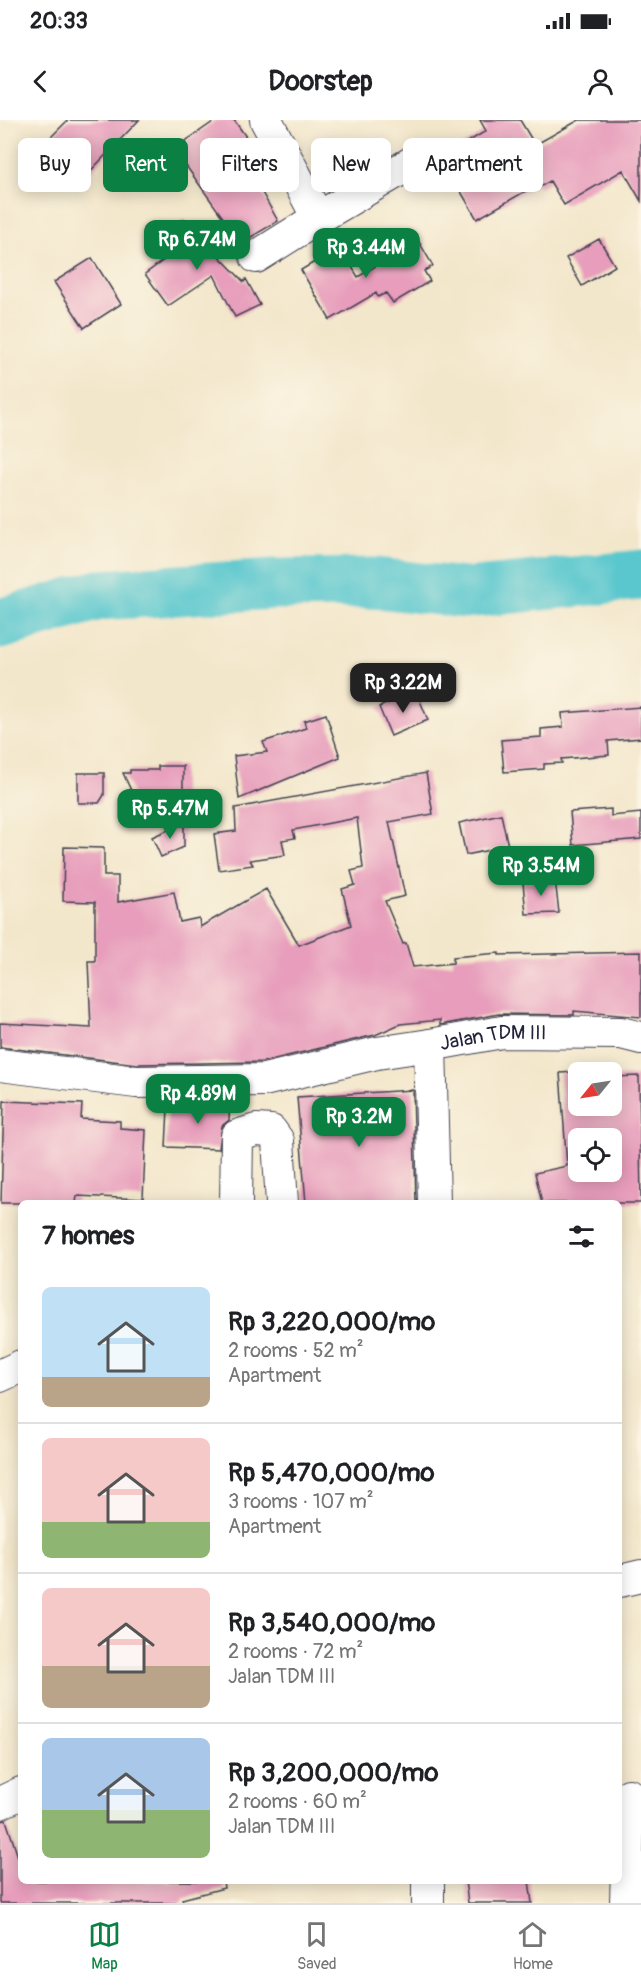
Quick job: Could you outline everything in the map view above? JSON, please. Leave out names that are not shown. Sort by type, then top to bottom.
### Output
[{"type":"street","points":[[266,120],[318,218]]},
{"type":"street","points":[[256,257],[403,168]]},
{"type":"street","name":"Jalan TDM III","points":[[434,1200],[430,1045],[502,1032],[621,1033],[640,1041]]},
{"type":"street","points":[[0,1065],[136,1082],[264,1080],[377,1053],[430,1045]]},
{"type":"street","points":[[236,1200],[237,1136],[256,1130],[271,1131],[278,1141],[282,1200]]},
{"type":"street","points":[[0,1376],[18,1367]]},
{"type":"street","points":[[622,1581],[641,1576]]},
{"type":"street","points":[[0,1803],[18,1794]]},
{"type":"street","points":[[626,1903],[630,1796]]},
{"type":"street","points":[[428,1884],[428,1903]]},
{"type":"building","points":[[68,120],[139,120],[122,138],[103,138],[103,158],[91,170],[91,138],[50,138]]},
{"type":"building","points":[[216,120],[234,120],[247,138],[200,138],[200,185],[188,169],[188,139]]},
{"type":"building","points":[[480,120],[520,120],[531,138],[474,138],[486,131]]},
{"type":"building","points":[[579,120],[641,120],[641,201],[623,170],[564,205],[550,181],[543,185],[543,140]]},
{"type":"building","points":[[205,192],[262,192],[278,221],[241,243]]},
{"type":"building","points":[[461,192],[524,192],[477,219]]},
{"type":"building","points":[[184,220],[244,282],[246,279],[260,305],[235,317],[214,275],[168,306],[145,274],[165,259],[162,253],[168,249],[160,237]]},
{"type":"building","points":[[599,239],[615,266],[582,286],[566,258]]},
{"type":"building","points":[[418,240],[433,266],[424,271],[430,281],[393,303],[386,293],[378,297],[376,293],[330,320],[301,270],[340,247],[358,277]]},
{"type":"building","points":[[92,258],[121,304],[84,328],[54,282]]},
{"type":"building","points":[[416,691],[428,720],[391,736],[379,707]]},
{"type":"building","points":[[641,707],[641,738],[608,741],[609,755],[561,759],[562,763],[544,764],[544,769],[504,772],[501,740],[541,737],[541,729],[563,727],[562,713]]},
{"type":"building","points":[[326,714],[340,757],[239,799],[234,756],[267,752],[263,742],[306,728],[304,721]]},
{"type":"building","points":[[158,766],[183,766],[183,799],[135,799],[123,773],[130,773],[130,770],[158,770]]},
{"type":"building","points":[[78,773],[104,773],[104,795],[99,803],[78,803]]},
{"type":"building","points":[[426,773],[433,814],[389,822],[405,896],[385,901],[403,944],[406,943],[413,967],[453,963],[453,957],[499,953],[499,955],[641,952],[641,1017],[574,1011],[574,1015],[499,1014],[440,1025],[440,1020],[400,1024],[375,1035],[262,1062],[137,1064],[0,1047],[0,1023],[91,1028],[88,961],[95,961],[95,902],[63,901],[64,847],[104,848],[104,876],[118,876],[118,902],[174,892],[180,922],[199,918],[200,927],[266,889],[299,945],[351,925],[342,889],[355,885],[351,871],[363,868],[357,818],[293,830],[295,838],[282,840],[285,855],[250,860],[253,865],[219,870],[214,834],[236,831],[235,808]]},
{"type":"building","points":[[611,809],[611,816],[641,813],[641,839],[573,845],[570,812]]},
{"type":"building","points":[[501,814],[508,846],[466,855],[459,823]]},
{"type":"building","points":[[184,823],[184,847],[161,857],[152,837]]},
{"type":"building","points":[[555,879],[559,913],[526,914],[523,883]]},
{"type":"building","points":[[568,1072],[568,1116],[622,1116],[622,1077],[639,1076],[641,1203],[622,1203],[622,1200],[541,1200],[535,1173],[567,1166],[560,1073]]},
{"type":"building","points":[[413,1090],[416,1200],[306,1200],[297,1097]]},
{"type":"building","points":[[203,1099],[230,1099],[229,1120],[222,1126],[219,1149],[166,1147],[168,1108],[204,1110]]},
{"type":"building","points":[[4,1101],[82,1104],[81,1119],[120,1121],[120,1128],[146,1130],[143,1199],[77,1196],[76,1200],[18,1200],[18,1203],[1,1203]]},
{"type":"building","points":[[6,1820],[18,1857],[18,1884],[223,1884],[224,1888],[182,1899],[183,1903],[0,1903],[0,1821]]},
{"type":"building","points":[[465,1884],[529,1884],[532,1903],[468,1903]]},
{"type":"waterway","points":[[0,624],[99,595],[274,584],[377,583],[465,593],[641,575]]}]
